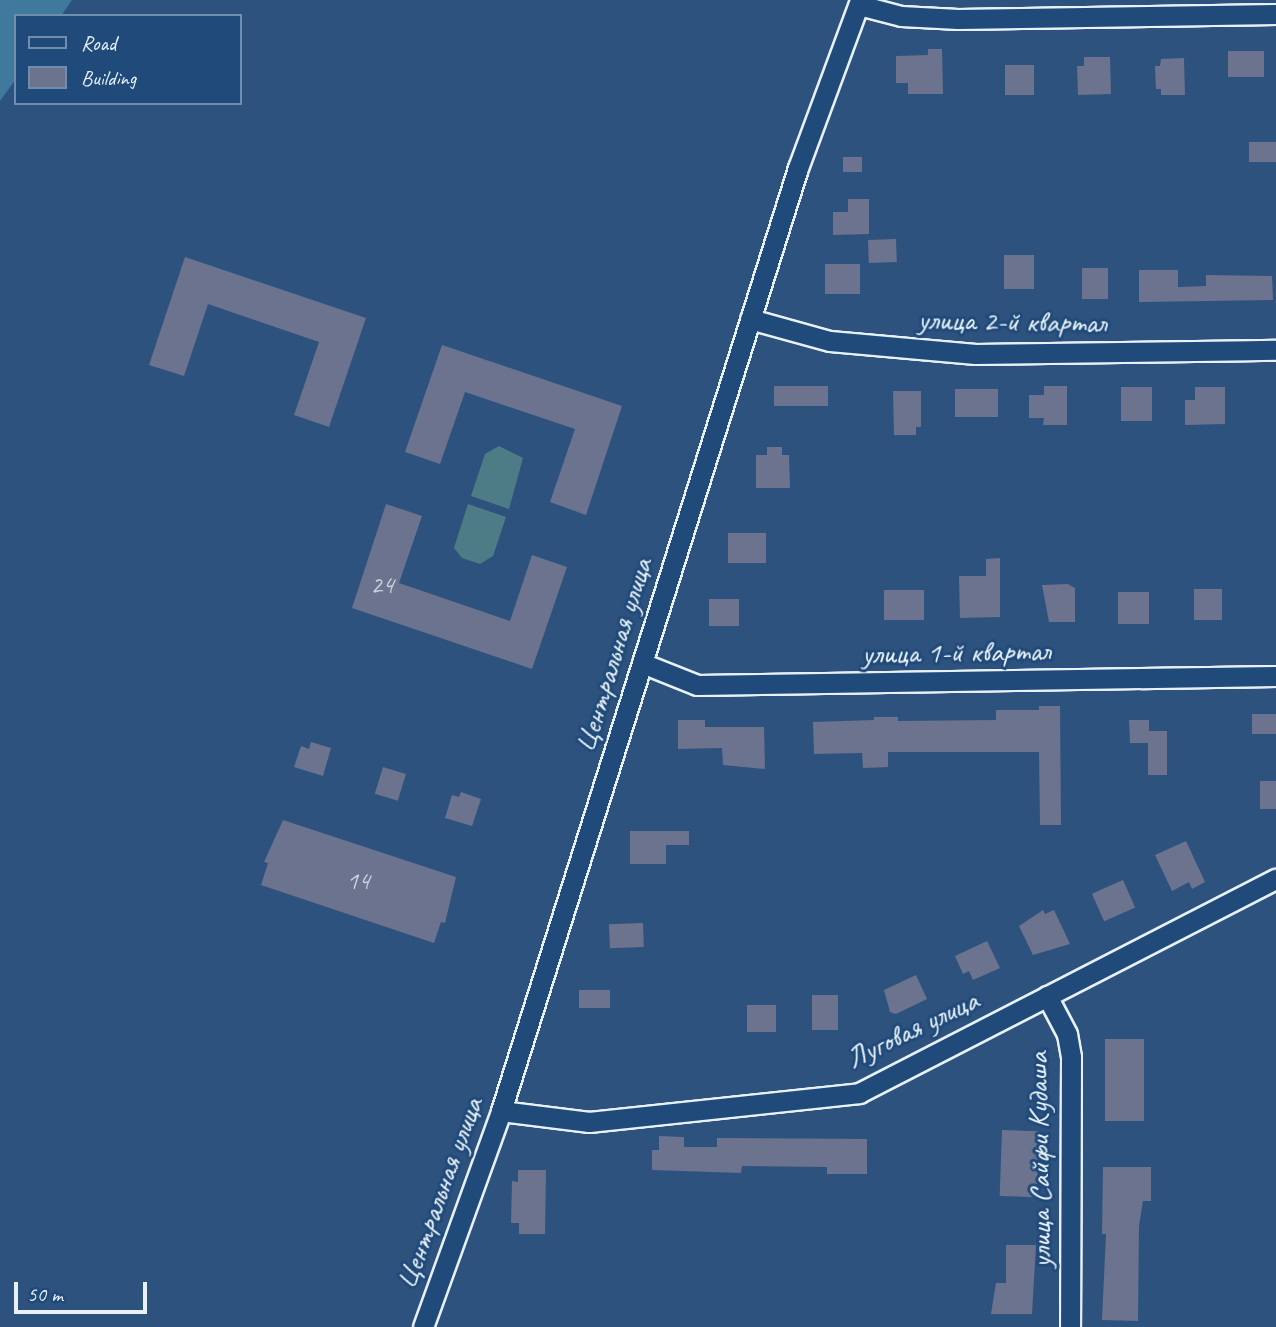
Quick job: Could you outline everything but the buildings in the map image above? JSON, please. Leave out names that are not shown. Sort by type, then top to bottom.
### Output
[{"type":"street","points":[[859,3],[901,16],[958,19],[1276,14]]},
{"type":"street","name":"Центральная улица","points":[[423,1327],[501,1111],[798,168],[859,3]]},
{"type":"street","name":"улица 2-й квартал","points":[[750,319],[830,341],[975,354],[1276,350]]},
{"type":"street","name":"улица 1-й квартал","points":[[642,663],[697,685],[1276,676]]},
{"type":"street","name":"Луговая улица","points":[[501,1111],[589,1122],[859,1093],[1276,879]]},
{"type":"street","name":"улица Сайфи Кудаша","points":[[1047,996],[1067,1034],[1071,1057],[1070,1327]]},
{"type":"green space","points":[[499,446],[523,458],[509,509],[471,496],[485,454]]},
{"type":"green space","points":[[468,504],[506,517],[493,556],[480,564],[462,558],[454,548]]},
{"type":"water","points":[[0,0],[72,0],[62,14],[14,14],[14,82],[0,101]]}]
